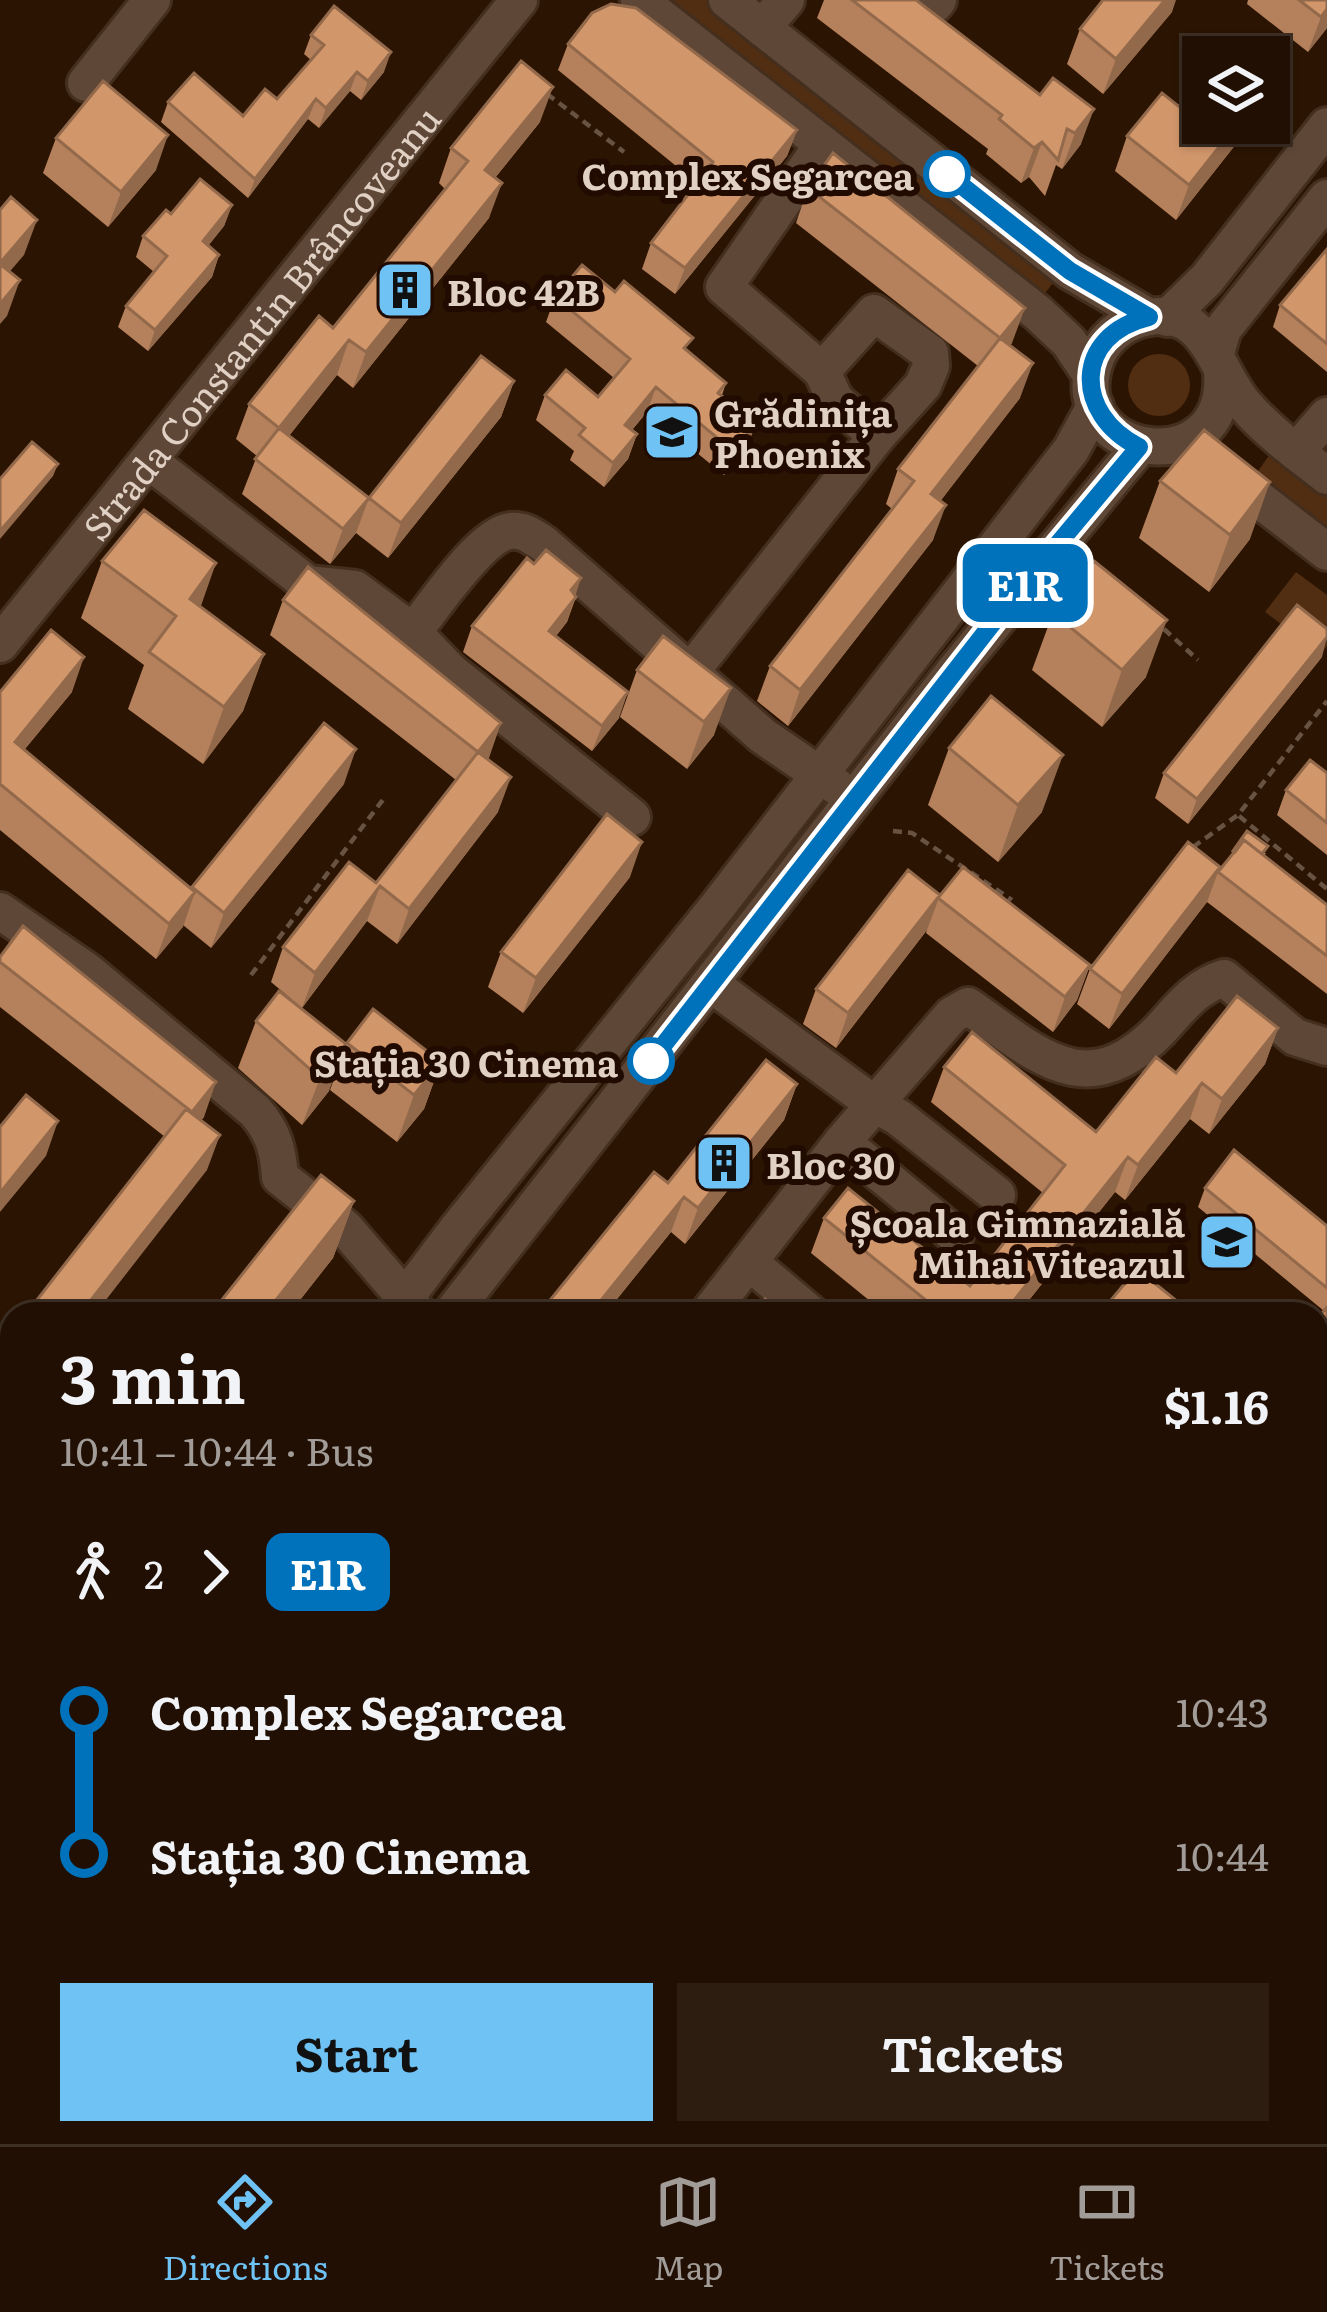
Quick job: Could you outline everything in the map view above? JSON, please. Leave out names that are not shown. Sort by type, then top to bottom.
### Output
[{"type":"street","points":[[86,83],[152,0]]},
{"type":"street","name":"Strada Constantin Brâncoveanu","points":[[0,644],[519,0]]},
{"type":"street","points":[[639,0],[1070,341],[1109,428],[1235,477],[1327,552]]},
{"type":"street","points":[[727,0],[1070,271],[1158,318],[1196,329],[1244,404],[1327,476]]},
{"type":"street","points":[[762,28],[787,0]]},
{"type":"street","points":[[411,1302],[1071,450],[1093,391],[1095,361],[1110,336],[1135,321],[1158,318],[1207,279],[1327,126]]},
{"type":"street","points":[[823,144],[724,287],[822,371],[835,400],[877,436]]},
{"type":"street","points":[[460,1302],[1060,538],[1153,447],[1181,444],[1206,427],[1220,401],[1222,329],[1327,198]]},
{"type":"street","points":[[692,670],[877,436],[923,385],[931,366],[930,353],[874,313],[822,371]]},
{"type":"street","points":[[1296,452],[1327,416]]},
{"type":"street","points":[[149,461],[308,584],[355,590],[413,632],[450,671],[632,817]]},
{"type":"street","points":[[413,632],[482,547],[504,531],[523,531],[692,670],[763,736],[816,776],[856,797]]},
{"type":"street","points":[[0,911],[86,971],[255,1111],[278,1148],[280,1177],[345,1228],[401,1302]]},
{"type":"street","points":[[717,1302],[874,1103],[952,1015],[968,1006],[1047,1061],[1076,1071],[1100,1070],[1140,1050],[1202,985],[1224,978],[1295,1037],[1327,1047]]},
{"type":"street","points":[[710,984],[898,1117],[997,1195]]},
{"type":"street","points":[[842,1142],[955,1235]]},
{"type":"street","points":[[748,1262],[796,1302]]},
{"type":"path","points":[[536,85],[624,152]]},
{"type":"path","points":[[1164,629],[1198,659]]},
{"type":"path","points":[[1190,850],[1238,815],[1327,701]]},
{"type":"path","points":[[251,975],[385,797]]},
{"type":"path","points":[[1238,815],[1327,889]]},
{"type":"path","points":[[893,831],[912,833],[1012,900]]},
{"type":"shaded area","points":[[653,0],[716,0],[1061,273],[1034,307]]},
{"type":"shaded area","points":[[1159,354],[1181,363],[1190,385],[1181,407],[1159,416],[1137,407],[1128,385],[1137,363]]},
{"type":"shaded area","points":[[1275,447],[1327,488],[1327,539],[1253,478]]},
{"type":"shaded area","points":[[1296,572],[1327,595],[1327,646],[1321,654],[1265,612]]},
{"type":"building","points":[[852,0],[916,0],[1040,95],[1053,78],[1094,109],[1075,133],[1067,129],[1058,160],[1042,142],[1034,148],[999,119],[1002,115]]},
{"type":"building","points":[[1103,0],[1165,0],[1116,59],[1080,29]]},
{"type":"building","points":[[1299,0],[1327,0],[1327,9],[1321,17]]},
{"type":"building","points":[[611,4],[636,8],[797,130],[685,268],[651,243],[713,162],[568,44],[592,13]]},
{"type":"building","points":[[334,6],[391,52],[368,81],[357,72],[326,108],[316,99],[255,179],[168,102],[194,73],[243,116],[265,89],[277,99],[324,45],[311,35]]},
{"type":"building","points":[[521,61],[553,87],[485,170],[502,183],[366,352],[349,340],[279,428],[249,404],[319,316],[333,328],[468,161],[451,148]]},
{"type":"building","points":[[103,81],[168,135],[121,192],[56,138]]},
{"type":"building","points":[[1162,93],[1182,109],[1182,144],[1221,144],[1189,185],[1127,136]]},
{"type":"building","points":[[833,153],[1025,308],[1000,338],[808,188]]},
{"type":"building","points":[[200,179],[232,205],[203,241],[219,255],[155,330],[126,306],[167,256],[143,236],[166,210],[171,214]]},
{"type":"building","points":[[11,197],[37,220],[0,263],[0,210]]},
{"type":"building","points":[[1327,249],[1327,344],[1280,305]]},
{"type":"building","points":[[0,264],[20,280],[0,304]]},
{"type":"building","points":[[582,265],[615,292],[624,281],[693,338],[684,348],[726,383],[718,393],[756,423],[733,451],[656,387],[625,425],[637,434],[613,463],[579,435],[585,428],[545,395],[566,370],[598,397],[630,359],[555,297]]},
{"type":"building","points":[[1000,338],[1033,363],[931,494],[946,505],[800,690],[770,666],[914,481],[898,469]]},
{"type":"building","points":[[481,356],[514,381],[401,523],[369,498]]},
{"type":"building","points":[[279,428],[369,498],[343,529],[255,459]]},
{"type":"building","points":[[1204,430],[1270,482],[1230,535],[1160,481]]},
{"type":"building","points":[[32,442],[58,464],[0,531],[0,479]]},
{"type":"building","points":[[144,510],[216,563],[190,599],[264,654],[224,707],[149,652],[176,616],[102,561]]},
{"type":"building","points":[[546,550],[581,578],[571,590],[576,597],[549,631],[628,692],[602,726],[472,626],[527,558],[534,564]]},
{"type":"building","points":[[1094,561],[1167,620],[1122,670],[1053,613]]},
{"type":"building","points":[[308,567],[501,723],[478,752],[283,600]]},
{"type":"building","points":[[1297,605],[1327,629],[1327,637],[1197,799],[1164,773]]},
{"type":"building","points":[[51,630],[84,657],[15,742],[195,892],[169,924],[0,784],[0,692]]},
{"type":"building","points":[[663,636],[731,688],[704,722],[637,670]]},
{"type":"building","points":[[991,696],[1063,755],[1018,805],[949,748]]},
{"type":"building","points":[[324,723],[356,749],[224,913],[192,887]]},
{"type":"building","points":[[478,752],[511,777],[409,909],[380,886],[315,973],[283,947],[349,862],[376,883]]},
{"type":"building","points":[[1310,760],[1327,773],[1327,823],[1286,790]]},
{"type":"building","points":[[607,814],[642,842],[536,978],[501,952]]},
{"type":"building","points":[[1247,831],[1268,846],[1262,854],[1244,840],[1233,851]]},
{"type":"building","points":[[1244,840],[1327,905],[1327,956],[1218,872]]},
{"type":"building","points":[[1188,842],[1220,867],[1122,994],[1090,969]]},
{"type":"building","points":[[963,867],[1090,965],[1065,997],[938,898]]},
{"type":"building","points":[[908,870],[940,895],[848,1013],[816,989]]},
{"type":"building","points":[[23,926],[216,1082],[192,1112],[0,962]]},
{"type":"building","points":[[279,991],[346,1044],[320,1078],[256,1021]]},
{"type":"building","points":[[1237,996],[1278,1028],[1222,1099],[1202,1083],[1138,1165],[1128,1157],[1013,1302],[928,1302],[824,1218],[848,1188],[970,1286],[1065,1165],[944,1067],[972,1032],[1096,1132],[1156,1057],[1176,1073]]},
{"type":"building","points":[[373,1009],[441,1062],[414,1095],[347,1043]]},
{"type":"building","points":[[766,1060],[797,1084],[698,1208],[684,1197],[600,1302],[551,1299],[654,1172],[668,1183]]},
{"type":"building","points":[[26,1095],[58,1121],[0,1193],[0,1127]]},
{"type":"building","points":[[186,1109],[220,1135],[89,1302],[35,1302]]},
{"type":"building","points":[[1234,1150],[1327,1226],[1327,1288],[1205,1188]]},
{"type":"building","points":[[321,1175],[354,1201],[274,1302],[220,1302]]},
{"type":"building","points":[[1137,1269],[1178,1302],[1109,1302]]},
{"type":"bus line","name":"E1R","points":[[651,1061],[1060,538],[1139,447],[1119,437],[1101,418],[1091,392],[1091,375],[1110,336],[1149,317],[1070,271],[947,174]]},
{"type":"place","name":"Complex Segarcea","points":[[947,174]]},
{"type":"place","name":"Bloc 42B","points":[[405,290]]},
{"type":"place","name":"Grădinița Phoenix","points":[[672,432]]},
{"type":"place","name":"Stația 30 Cinema","points":[[651,1061]]},
{"type":"place","name":"Bloc 30","points":[[724,1163]]},
{"type":"place","name":"Școala Gimnazială Mihai Viteazul","points":[[1227,1242]]}]
